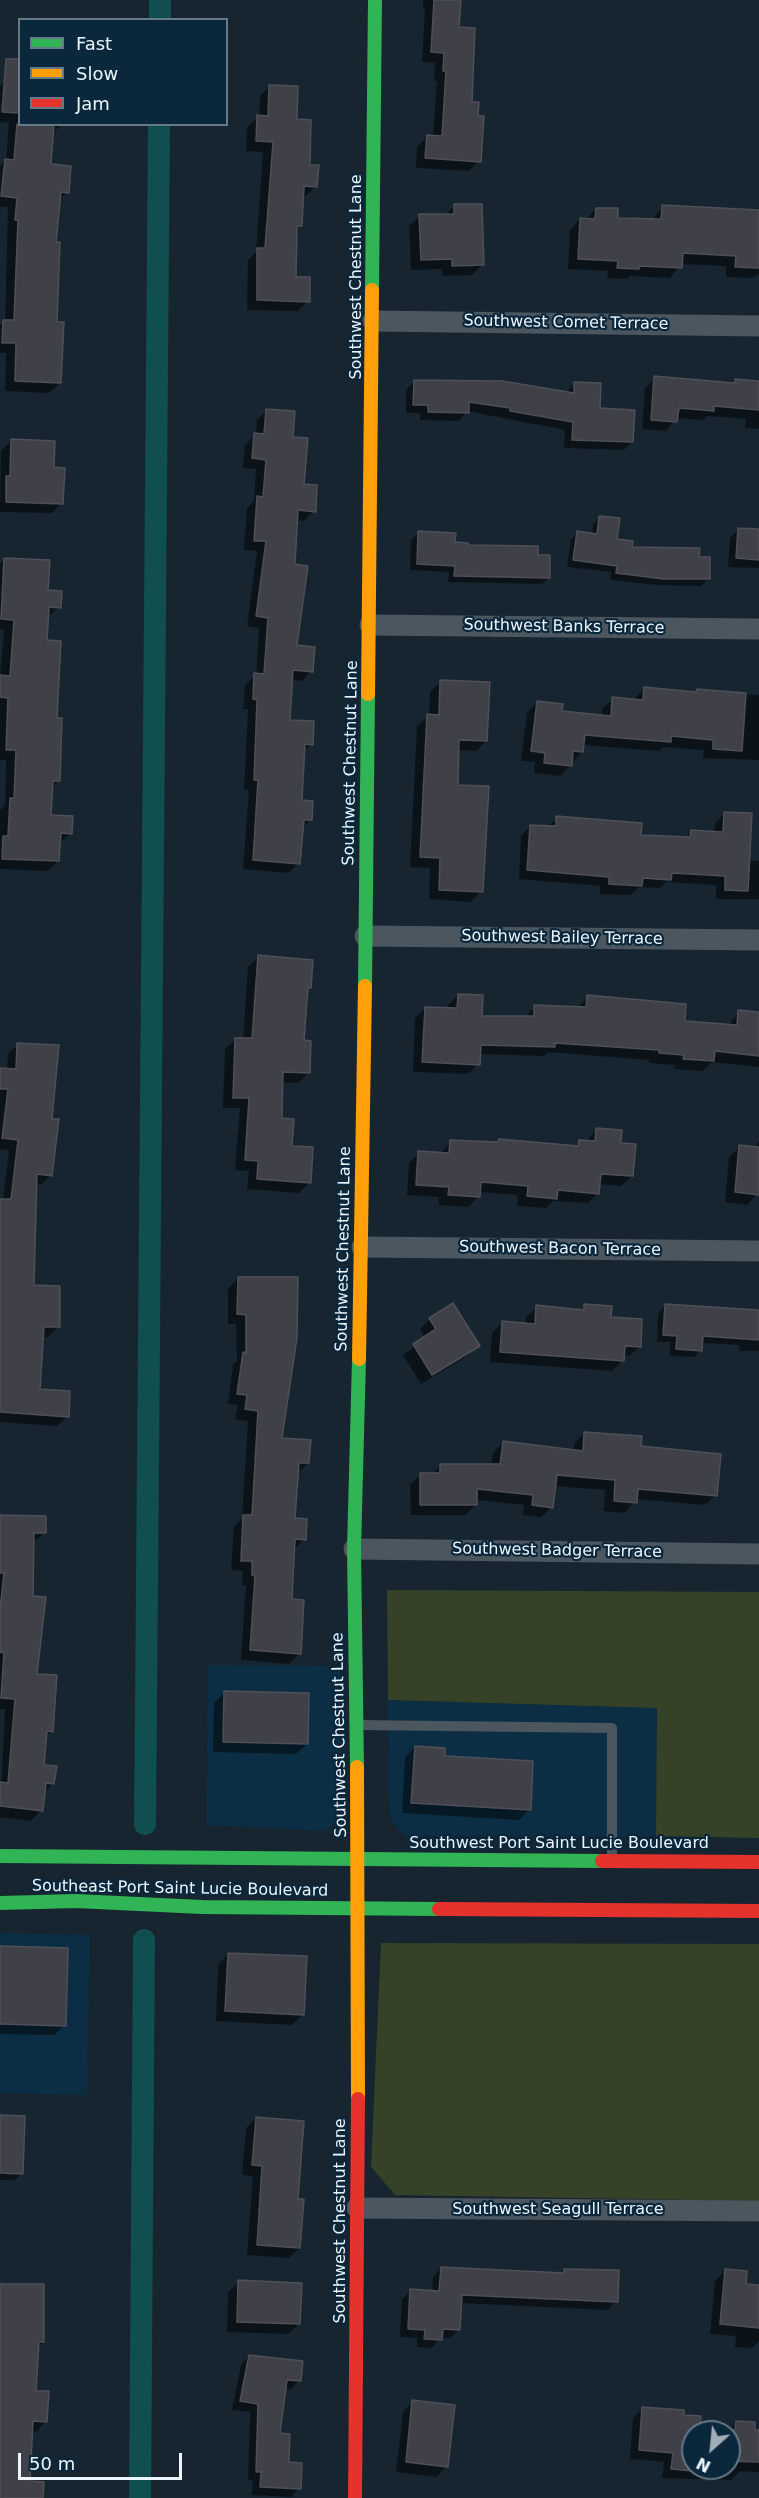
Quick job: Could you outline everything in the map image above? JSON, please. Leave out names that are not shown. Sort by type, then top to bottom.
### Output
[{"type":"street","name":"Southwest Chestnut Lane","points":[[355,2498],[360,1908],[354,1549],[362,1247],[375,0]]},
{"type":"street","name":"Southwest Comet Terrace","points":[[373,321],[759,326]]},
{"type":"street","name":"Southwest Banks Terrace","points":[[370,625],[759,629]]},
{"type":"street","name":"Southwest Bailey Terrace","points":[[365,936],[759,940]]},
{"type":"street","name":"Southwest Bacon Terrace","points":[[362,1247],[759,1251]]},
{"type":"street","name":"Southwest Badger Terrace","points":[[354,1549],[759,1554]]},
{"type":"street","name":"Southeast Port Saint Lucie Boulevard","points":[[0,1856],[359,1859]]},
{"type":"street","name":"Southwest Port Saint Lucie Boulevard","points":[[359,1859],[759,1862]]},
{"type":"street","name":"Southeast Port Saint Lucie Boulevard","points":[[0,1903],[76,1901],[202,1907],[360,1908]]},
{"type":"street","points":[[360,1908],[759,1911]]},
{"type":"street","name":"Southwest Seagull Terrace","points":[[357,2208],[759,2211]]},
{"type":"lane","points":[[357,1725],[612,1728],[612,1861]]},
{"type":"shaded area","points":[[208,1665],[340,1666],[344,1808],[326,1831],[206,1825]]},
{"type":"shaded area","points":[[388,1700],[658,1708],[656,1836],[404,1836],[389,1817]]},
{"type":"shaded area","points":[[0,1933],[90,1935],[87,2095],[0,2093]]},
{"type":"green space","points":[[387,1590],[759,1592],[759,1838],[656,1836],[657,1708],[388,1700]]},
{"type":"green space","points":[[381,1943],[759,1944],[759,2201],[395,2195],[371,2167]]},
{"type":"building","points":[[434,0],[461,0],[459,27],[475,28],[472,102],[479,102],[478,116],[484,116],[481,162],[425,158],[427,135],[442,136],[446,71],[443,71],[444,53],[431,52]]},
{"type":"building","points":[[6,59],[18,59],[18,113],[2,112]]},
{"type":"building","points":[[269,85],[298,86],[297,119],[311,120],[310,165],[319,165],[317,187],[304,186],[302,226],[297,226],[296,277],[310,277],[310,302],[257,300],[257,248],[265,248],[273,142],[256,141],[257,115],[268,116]]},
{"type":"building","points":[[17,124],[18,126],[54,126],[51,164],[71,166],[69,193],[61,192],[56,242],[60,242],[57,322],[64,322],[61,383],[15,381],[16,343],[2,343],[3,320],[14,320],[18,220],[15,220],[17,198],[1,196],[5,159],[14,160]]},
{"type":"building","points":[[454,204],[482,204],[484,265],[452,266],[452,259],[421,260],[419,214],[454,214]]},
{"type":"building","points":[[662,205],[759,210],[759,268],[735,267],[736,256],[683,253],[682,268],[639,266],[639,269],[617,268],[618,261],[578,259],[580,218],[595,219],[596,208],[618,208],[618,218],[661,219]]},
{"type":"building","points":[[654,376],[735,383],[735,379],[759,381],[759,410],[714,406],[714,411],[679,408],[677,422],[651,420]]},
{"type":"building","points":[[414,380],[502,381],[574,393],[574,382],[601,383],[600,408],[635,410],[633,442],[572,440],[573,422],[510,411],[510,408],[469,402],[469,413],[428,412],[428,405],[413,405]]},
{"type":"building","points":[[266,409],[295,411],[293,437],[308,438],[304,484],[317,485],[316,512],[298,510],[295,564],[308,566],[297,645],[315,647],[313,672],[293,670],[290,720],[314,721],[313,745],[305,744],[302,800],[313,801],[312,820],[304,820],[300,864],[253,860],[258,780],[254,780],[257,700],[253,699],[254,673],[264,674],[268,618],[256,616],[266,541],[254,541],[257,496],[263,497],[266,460],[252,458],[254,433],[264,434]]},
{"type":"building","points":[[11,439],[55,441],[54,467],[65,468],[63,504],[6,502],[6,476],[10,476]]},
{"type":"building","points":[[599,516],[620,518],[617,539],[633,541],[632,547],[700,548],[699,557],[710,557],[710,579],[664,579],[616,573],[617,566],[573,560],[577,531],[597,534]]},
{"type":"building","points":[[738,528],[759,529],[759,560],[736,558]]},
{"type":"building","points":[[418,531],[456,533],[455,542],[468,543],[468,545],[538,546],[538,555],[550,555],[550,578],[454,576],[455,566],[417,564]]},
{"type":"building","points":[[4,558],[50,560],[48,590],[62,591],[61,608],[49,607],[47,640],[61,641],[57,718],[62,718],[60,781],[53,781],[51,815],[73,816],[72,834],[61,833],[59,861],[2,859],[3,836],[8,836],[10,798],[14,798],[16,750],[6,750],[8,698],[0,697],[0,675],[10,676],[14,620],[1,619]]},
{"type":"building","points":[[440,680],[490,682],[487,741],[459,740],[458,785],[489,786],[483,892],[439,890],[440,858],[420,857],[427,714],[439,715]]},
{"type":"building","points":[[644,687],[696,692],[697,689],[746,693],[742,751],[713,749],[713,740],[671,736],[671,742],[585,735],[583,752],[573,751],[572,766],[544,763],[545,753],[531,751],[537,701],[563,704],[562,711],[611,716],[612,697],[643,700]]},
{"type":"building","points":[[724,812],[752,813],[748,891],[725,890],[725,876],[672,873],[671,880],[643,878],[642,886],[609,884],[609,877],[527,870],[530,825],[556,826],[556,816],[642,823],[641,835],[690,837],[691,830],[723,832]]},
{"type":"building","points":[[258,955],[313,960],[311,988],[308,988],[304,1040],[311,1041],[310,1073],[283,1072],[282,1118],[294,1119],[292,1146],[313,1147],[311,1183],[257,1179],[258,1161],[245,1160],[249,1098],[233,1098],[235,1038],[252,1038]]},
{"type":"building","points":[[458,994],[483,995],[482,1016],[534,1016],[534,1005],[586,1007],[587,995],[686,1004],[685,1021],[737,1025],[738,1010],[759,1012],[759,1056],[715,1051],[714,1061],[683,1059],[684,1055],[659,1053],[659,1050],[555,1043],[555,1047],[481,1045],[480,1065],[422,1062],[425,1007],[457,1008]]},
{"type":"building","points":[[17,1043],[59,1045],[52,1119],[59,1119],[52,1176],[37,1174],[34,1285],[60,1286],[60,1327],[44,1327],[40,1389],[70,1391],[69,1417],[0,1412],[0,1199],[11,1199],[18,1140],[2,1138],[8,1089],[0,1089],[0,1068],[16,1069]]},
{"type":"building","points":[[596,1128],[622,1130],[621,1143],[636,1144],[633,1176],[601,1174],[599,1194],[558,1190],[557,1199],[527,1196],[528,1186],[481,1182],[480,1197],[448,1195],[449,1187],[416,1185],[418,1151],[449,1153],[450,1140],[498,1142],[499,1139],[578,1146],[579,1140],[595,1141]]},
{"type":"building","points":[[739,1145],[759,1147],[759,1195],[735,1192]]},
{"type":"building","points":[[238,1277],[298,1277],[297,1338],[282,1438],[311,1440],[309,1463],[299,1463],[295,1518],[307,1519],[306,1540],[295,1539],[292,1599],[304,1600],[301,1654],[250,1650],[255,1576],[252,1575],[252,1561],[241,1561],[243,1515],[252,1515],[258,1411],[245,1409],[247,1395],[237,1394],[243,1352],[246,1353],[246,1315],[237,1314]]},
{"type":"building","points":[[453,1303],[480,1346],[432,1375],[413,1344],[436,1329],[429,1318]]},
{"type":"building","points":[[584,1304],[612,1306],[611,1317],[642,1319],[641,1347],[625,1346],[624,1361],[500,1352],[502,1321],[535,1324],[536,1305],[584,1310]]},
{"type":"building","points":[[665,1304],[759,1310],[759,1340],[703,1336],[702,1351],[676,1349],[677,1336],[663,1335]]},
{"type":"building","points":[[584,1432],[642,1436],[641,1446],[721,1454],[717,1496],[638,1489],[637,1503],[614,1501],[615,1480],[557,1475],[553,1508],[532,1505],[533,1495],[477,1489],[477,1505],[420,1505],[420,1473],[440,1473],[440,1464],[500,1464],[503,1441],[583,1451]]},
{"type":"building","points":[[0,1515],[46,1516],[46,1533],[34,1533],[33,1596],[46,1597],[37,1674],[57,1675],[53,1732],[47,1731],[44,1765],[57,1766],[54,1784],[46,1783],[43,1811],[0,1806],[0,1782],[8,1783],[15,1699],[1,1698],[4,1653],[0,1652],[0,1610],[4,1573],[0,1573]]},
{"type":"building","points":[[224,1691],[309,1693],[308,1744],[223,1742]]},
{"type":"building","points":[[415,1746],[445,1748],[445,1756],[533,1761],[531,1810],[411,1803]]},
{"type":"building","points":[[0,1946],[68,1948],[66,2026],[0,2024]]},
{"type":"building","points":[[228,1953],[307,1956],[304,2015],[225,2011]]},
{"type":"building","points":[[0,2115],[25,2116],[23,2174],[0,2173]]},
{"type":"building","points":[[256,2117],[304,2121],[298,2199],[304,2199],[300,2248],[257,2245],[262,2166],[252,2165]]},
{"type":"building","points":[[441,2267],[564,2273],[564,2269],[619,2270],[618,2302],[462,2295],[460,2330],[443,2329],[442,2340],[424,2339],[425,2330],[408,2329],[410,2289],[439,2291]]},
{"type":"building","points":[[725,2269],[747,2271],[746,2284],[759,2285],[759,2328],[720,2324]]},
{"type":"building","points":[[238,2280],[302,2283],[300,2324],[237,2322]]},
{"type":"building","points":[[0,2284],[44,2284],[44,2342],[39,2342],[36,2391],[49,2391],[47,2422],[33,2421],[30,2481],[44,2482],[43,2498],[0,2498]]},
{"type":"building","points":[[249,2355],[303,2361],[301,2381],[287,2380],[280,2433],[290,2434],[289,2462],[302,2463],[301,2489],[260,2487],[261,2472],[256,2472],[258,2404],[240,2401]]},
{"type":"building","points":[[412,2400],[455,2405],[448,2467],[406,2462]]},
{"type":"building","points":[[642,2407],[684,2410],[684,2415],[701,2416],[701,2420],[681,2420],[681,2470],[671,2469],[673,2453],[639,2450]]},
{"type":"building","points":[[741,2421],[755,2422],[755,2430],[759,2430],[759,2462],[741,2461]]},
{"type":"waterway","points":[[160,0],[160,18]]},
{"type":"waterway","points":[[145,1824],[159,126]]},
{"type":"waterway","points":[[140,2498],[144,1940]]},
{"type":"traffic: fast","points":[[372,290],[375,0]]},
{"type":"traffic: fast","points":[[365,986],[368,694]]},
{"type":"traffic: fast","points":[[357,1767],[354,1549],[359,1359]]},
{"type":"traffic: fast","points":[[0,1856],[602,1861]]},
{"type":"traffic: fast","points":[[0,1903],[76,1901],[202,1907],[439,1909]]},
{"type":"traffic: slow","points":[[368,694],[372,290]]},
{"type":"traffic: slow","points":[[359,1359],[365,986]]},
{"type":"traffic: slow","points":[[357,1767],[358,2099]]},
{"type":"traffic: jam","points":[[602,1861],[759,1862]]},
{"type":"traffic: jam","points":[[439,1909],[759,1911]]},
{"type":"traffic: jam","points":[[355,2498],[358,2099]]}]
